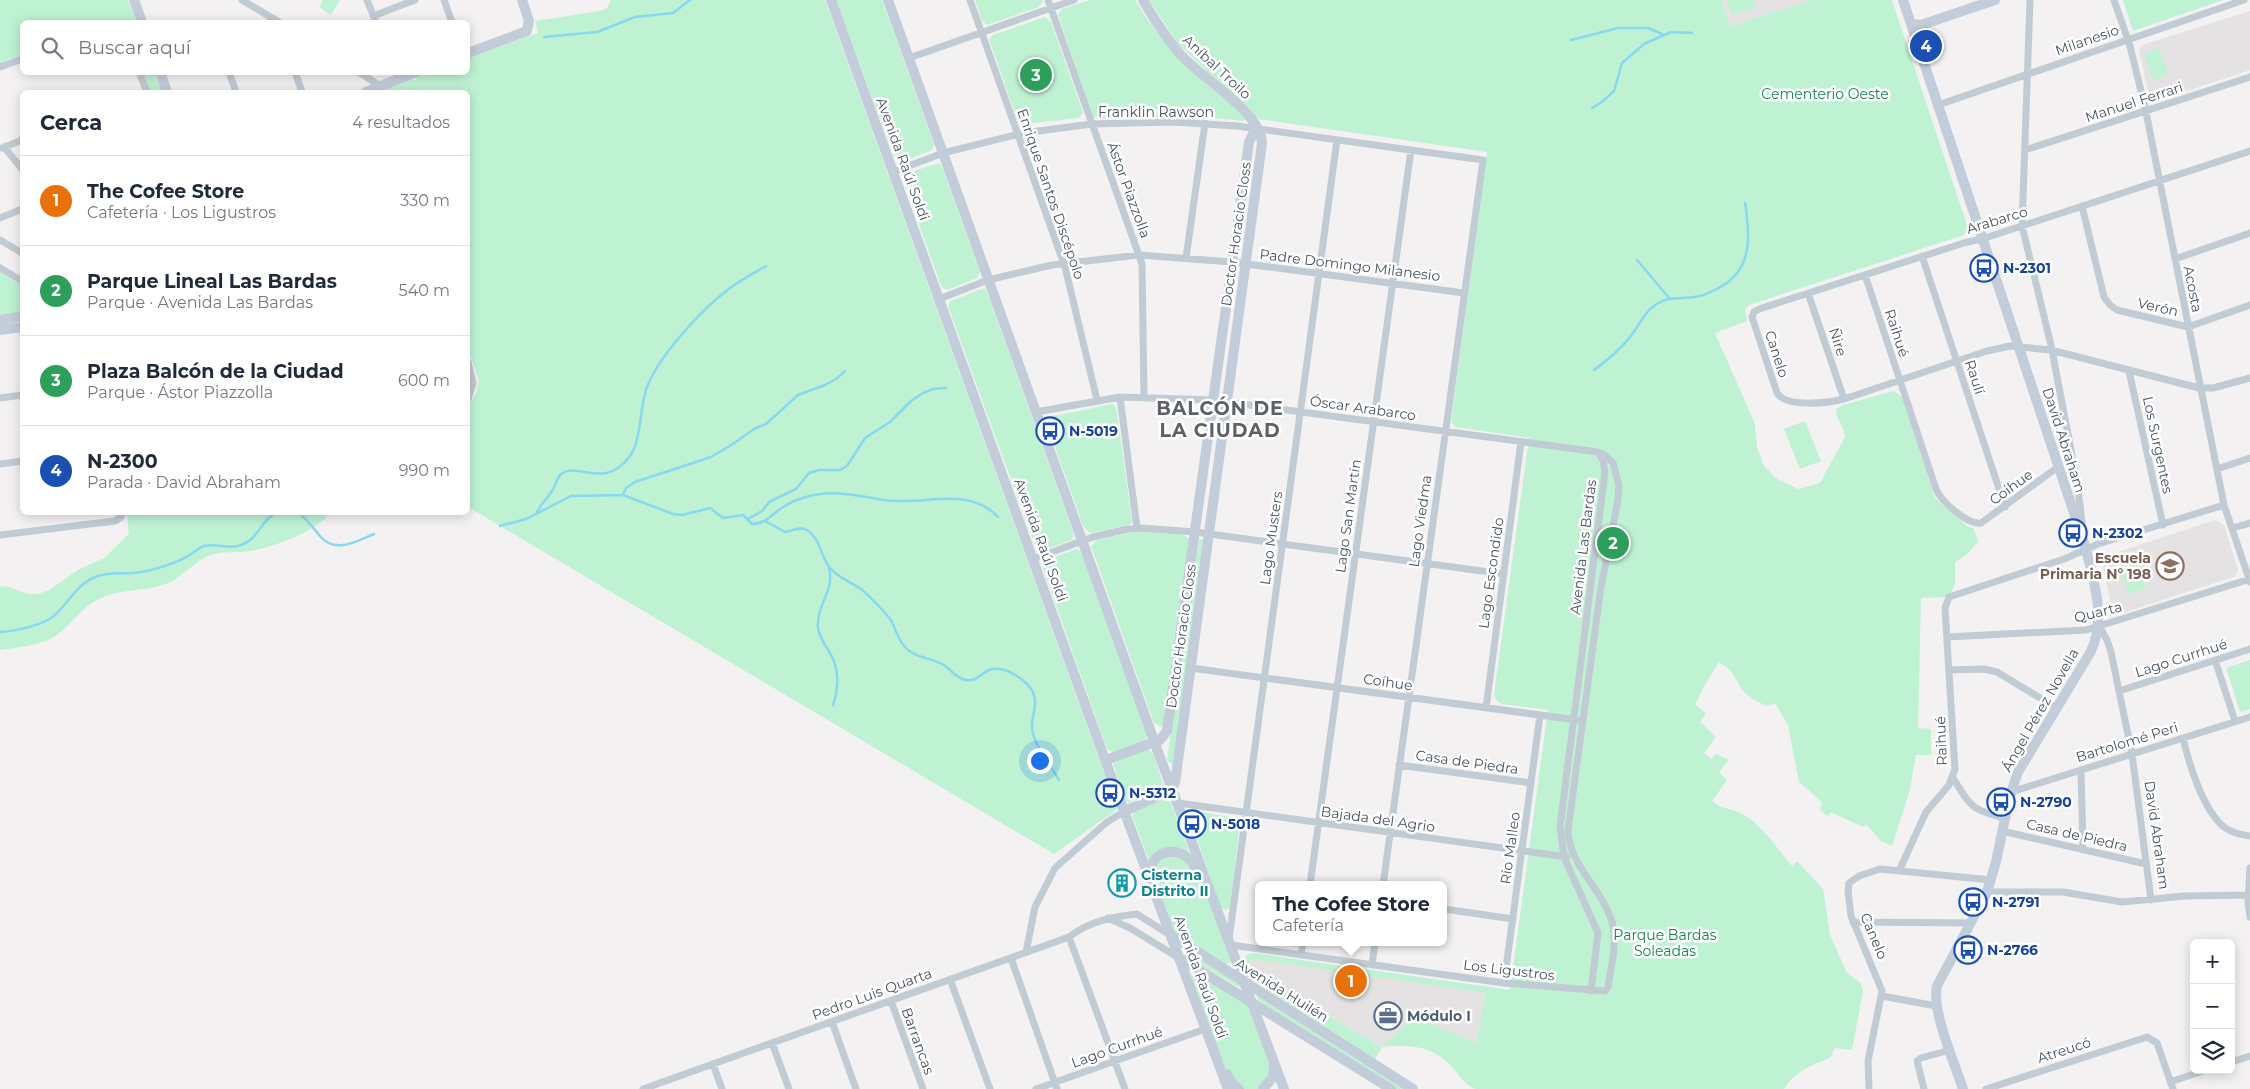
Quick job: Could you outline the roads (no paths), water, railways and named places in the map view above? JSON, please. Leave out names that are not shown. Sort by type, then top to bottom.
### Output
[{"type":"main road","points":[[134,0],[141,20]]},
{"type":"main road","points":[[470,53],[520,34],[528,28],[529,21],[522,0]]},
{"type":"main road","name":"Avenida Raúl Soldi","points":[[831,0],[1106,760],[1228,1089]]},
{"type":"main road","points":[[888,0],[1154,742],[1284,1089]]},
{"type":"main road","name":"Aníbal Troilo","points":[[1143,0],[1158,25],[1181,55],[1252,117],[1256,128]]},
{"type":"main road","name":"David Abraham","points":[[1903,0],[2086,549],[2097,598],[2099,626]]},
{"type":"main road","points":[[1911,24],[1919,18],[1973,0]]},
{"type":"main road","points":[[1911,24],[1921,25],[1994,0]]},
{"type":"main road","points":[[161,75],[166,90]]},
{"type":"main road","points":[[371,90],[395,76]]},
{"type":"main road","name":"Doctor Horacio Closs","points":[[1154,742],[1164,737],[1168,728],[1249,142],[1256,128],[1261,135],[1262,143],[1175,783],[1172,789]]},
{"type":"main road","points":[[0,320],[20,316]]},
{"type":"main road","points":[[0,330],[20,327]]},
{"type":"main road","name":"Ángel Pérez Novella","points":[[1963,1089],[1936,1006],[1937,986],[1987,892],[2011,792],[2018,772],[2055,707],[2090,653],[2097,639],[2099,626]]},
{"type":"main road","points":[[1106,760],[1154,742]]},
{"type":"main road","points":[[1125,811],[1172,789]]},
{"type":"main road","points":[[1152,884],[1151,868],[1156,859],[1167,852],[1177,852],[1192,860],[1202,882],[1210,891]]},
{"type":"main road","name":"Avenida Huilén","points":[[1171,935],[1413,1089]]},
{"type":"main road","name":"Avenida Huilén","points":[[1180,958],[1391,1089]]},
{"type":"main road","points":[[1264,1033],[1265,1020],[1270,1017],[1277,1017]]},
{"type":"main road","points":[[1214,1052],[1223,1064],[1231,1082],[1238,1089]]},
{"type":"main road","points":[[1263,1089],[1273,1077],[1274,1063]]},
{"type":"street","points":[[242,0],[276,20]]},
{"type":"street","points":[[367,0],[375,19],[415,0]]},
{"type":"street","points":[[444,0],[451,20]]},
{"type":"street","name":"Enrique Santos Discépolo","points":[[970,0],[1064,263],[1098,400]]},
{"type":"street","name":"Ástor Piazzolla","points":[[1048,0],[1139,255],[1142,274],[1144,396]]},
{"type":"street","points":[[909,58],[1074,0]]},
{"type":"street","points":[[2030,0],[2022,226],[2051,350],[2077,482],[2086,549],[2224,505]]},
{"type":"street","name":"Acosta","points":[[2114,0],[2128,40],[2146,112],[2199,388],[2224,505],[2250,580]]},
{"type":"street","name":"Milanesio","points":[[1938,105],[2244,0]]},
{"type":"street","points":[[0,66],[20,59]]},
{"type":"street","points":[[141,75],[145,90]]},
{"type":"street","points":[[230,75],[235,90]]},
{"type":"street","points":[[295,75],[301,90]]},
{"type":"street","points":[[364,75],[380,86]]},
{"type":"street","name":"Manuel Ferrari","points":[[2025,150],[2250,77]]},
{"type":"street","points":[[1186,258],[1206,123]]},
{"type":"street","name":"Franklin Rawson","points":[[893,172],[943,154],[1018,134],[1092,124],[1206,123],[1256,128],[1482,160]]},
{"type":"street","name":"Lago Musters","points":[[1230,942],[1337,140]]},
{"type":"street","points":[[20,141],[2,148],[20,167]]},
{"type":"street","name":"Lago San Martín","points":[[1311,881],[1411,150]]},
{"type":"street","name":"Arabarco","points":[[1753,314],[1759,309],[1865,274],[1982,239],[2250,152]]},
{"type":"street","name":"Lago Viedma","points":[[1384,881],[1482,160]]},
{"type":"street","name":"Verón","points":[[2082,206],[2104,297],[2117,310],[2188,326],[2250,305]]},
{"type":"street","points":[[0,218],[20,210]]},
{"type":"street","points":[[2175,259],[2250,233]]},
{"type":"street","points":[[0,240],[20,252]]},
{"type":"street","name":"Padre Domingo Milanesio","points":[[939,299],[988,280],[1064,263],[1139,255],[1232,262],[1464,293]]},
{"type":"street","name":"Raulí","points":[[1922,256],[2005,506]]},
{"type":"street","points":[[0,268],[20,280]]},
{"type":"street","name":"Raihué","points":[[1865,274],[1937,493],[1968,521],[1977,524]]},
{"type":"street","name":"Ñire","points":[[1808,293],[1844,399]]},
{"type":"street","name":"Canelo","points":[[1753,314],[1753,321],[1776,389],[1783,400],[1801,402],[1844,399]]},
{"type":"street","points":[[1844,399],[1996,348],[2018,347],[2051,350],[2199,388],[2213,388],[2250,378]]},
{"type":"street","points":[[470,370],[473,383],[470,393]]},
{"type":"street","name":"Los Surgentes","points":[[2129,371],[2162,525]]},
{"type":"street","points":[[0,398],[20,395]]},
{"type":"street","name":"Óscar Arabarco","points":[[1036,412],[1120,397],[1144,396],[1213,400],[1598,452]]},
{"type":"street","points":[[1120,397],[1137,528]]},
{"type":"street","name":"Lago Escondido","points":[[1486,708],[1521,442]]},
{"type":"street","name":"Avenida Las Bardas","points":[[1591,991],[1598,932],[1564,857],[1560,827],[1605,472],[1603,460],[1598,452]]},
{"type":"street","name":"Avenida Las Bardas","points":[[1598,452],[1606,456],[1613,463],[1619,486],[1616,514],[1601,587],[1568,830],[1570,850],[1612,922],[1613,948],[1608,986],[1605,991]]},
{"type":"street","points":[[2217,469],[2250,458]]},
{"type":"street","points":[[0,464],[20,461]]},
{"type":"street","name":"Coihue","points":[[1977,524],[1984,522],[2058,467]]},
{"type":"street","points":[[0,535],[115,521],[122,515]]},
{"type":"street","points":[[2232,528],[2250,523]]},
{"type":"street","points":[[1033,559],[1082,541],[1122,530],[1137,528],[1195,532],[1504,574]]},
{"type":"street","name":"Raihué","points":[[1899,871],[1926,812],[1953,778],[1956,760],[1945,608],[1949,597],[2064,559],[2086,549]]},
{"type":"street","name":"Quarta","points":[[1947,638],[2076,631],[2099,626],[2250,580]]},
{"type":"street","name":"David Abraham","points":[[2099,626],[2109,646],[2132,754],[2151,900]]},
{"type":"street","name":"Lago Currhué","points":[[2119,691],[2250,649]]},
{"type":"street","points":[[2215,660],[2235,722]]},
{"type":"street","name":"Coíhue","points":[[1191,668],[1582,721]]},
{"type":"street","points":[[1950,670],[1984,669],[1997,672],[2055,707]]},
{"type":"street","name":"Río Malleo","points":[[1504,983],[1540,716]]},
{"type":"street","name":"Bartolomé Peri","points":[[2011,792],[2250,717]]},
{"type":"street","points":[[2183,738],[2192,773],[2215,816],[2226,828],[2250,836]]},
{"type":"street","name":"Casa de Piedra","points":[[1399,765],[1531,783]]},
{"type":"street","points":[[2081,770],[2083,850]]},
{"type":"street","points":[[1953,778],[1974,808],[2005,818]]},
{"type":"street","name":"Bajada del Agrio","points":[[1178,803],[1575,858]]},
{"type":"street","points":[[1026,952],[1035,907],[1055,868],[1107,822],[1125,811]]},
{"type":"street","name":"Casa de Piedra","points":[[2002,831],[2146,864]]},
{"type":"street","points":[[2250,868],[2248,895],[2250,917]]},
{"type":"street","name":"Canelo","points":[[1882,996],[1879,980],[1853,922],[1848,891],[1849,883],[1855,878],[1874,870],[1899,871]]},
{"type":"street","points":[[1899,871],[1991,880]]},
{"type":"street","points":[[1987,892],[2051,891],[2122,902],[2185,896],[2248,895]]},
{"type":"street","points":[[1447,909],[1513,918]]},
{"type":"street","name":"Pedro Luis Quarta","points":[[643,1089],[654,1087],[713,1064],[1069,937],[1086,925],[1108,918],[1137,914]]},
{"type":"street","name":"Avenida Huilén","points":[[1137,914],[1171,935]]},
{"type":"street","name":"Avenida Huilén","points":[[1108,918],[1130,928],[1180,958]]},
{"type":"street","points":[[1853,922],[1972,923]]},
{"type":"street","points":[[1069,937],[1125,1089]]},
{"type":"street","name":"Los Ligustros","points":[[1230,942],[1301,955],[1504,983],[1605,991]]},
{"type":"street","points":[[1301,955],[1302,946]]},
{"type":"street","points":[[1372,965],[1374,946]]},
{"type":"street","points":[[1011,958],[1056,1086]]},
{"type":"street","points":[[950,979],[990,1089]]},
{"type":"street","points":[[1869,1089],[1868,1061],[1882,996],[1936,1006]]},
{"type":"street","name":"Barrancas","points":[[891,1000],[923,1089]]},
{"type":"street","points":[[832,1022],[856,1089]]},
{"type":"street","name":"Lago Currhué","points":[[1036,1089],[1056,1086],[1114,1061],[1206,1029]]},
{"type":"street","name":"Atreucó","points":[[1986,1089],[2139,1038],[2150,1038],[2157,1043],[2172,1085]]},
{"type":"street","points":[[772,1043],[789,1089]]},
{"type":"street","points":[[1924,1089],[1917,1064],[1919,1060],[1950,1050]]},
{"type":"street","points":[[2235,1061],[2250,1056]]},
{"type":"street","points":[[713,1064],[722,1089]]},
{"type":"street","points":[[2172,1085],[2197,1074]]},
{"type":"waterway","points":[[544,37],[597,32],[635,17],[673,13],[690,0]]},
{"type":"waterway","points":[[1571,40],[1618,28],[1648,28],[1662,34]]},
{"type":"waterway","points":[[1592,108],[1614,91],[1622,63],[1644,44],[1671,32],[1692,33]]},
{"type":"waterway","points":[[1594,370],[1622,347],[1651,308],[1668,299],[1705,294],[1719,288],[1732,279],[1739,270],[1747,249],[1748,227],[1745,203]]},
{"type":"waterway","points":[[1637,260],[1670,299]]},
{"type":"waterway","points":[[537,512],[561,474],[568,471],[601,474],[611,472],[630,456],[636,442],[646,390],[660,363],[670,349],[694,321],[719,297],[739,282],[766,266]]},
{"type":"waterway","points":[[623,495],[626,488],[635,482],[711,457],[754,429],[766,424],[798,395],[825,385],[845,371]]},
{"type":"waterway","points":[[748,519],[762,511],[769,502],[796,489],[809,473],[819,470],[840,470],[847,466],[865,438],[890,422],[911,401],[933,389],[946,388]]},
{"type":"waterway","points":[[500,526],[526,519],[571,496],[623,495],[673,514],[682,515],[710,508],[723,518],[743,515],[752,524],[766,520],[781,508],[803,498],[836,493],[900,501],[959,499],[986,507],[998,517]]},
{"type":"waterway","points":[[0,632],[22,629],[46,621],[57,613],[84,584],[95,577],[106,574],[135,573],[159,568],[183,559],[204,546],[234,547],[245,543],[251,540],[272,515]]},
{"type":"waterway","points":[[301,515],[325,541],[332,544],[346,545],[374,534]]},
{"type":"waterway","points":[[765,521],[785,532],[802,528],[812,534],[830,568],[838,576],[863,590],[877,604],[892,622],[902,643],[908,650],[918,656],[939,662],[963,679],[973,680],[989,670],[999,669],[1014,674],[1027,684],[1035,697],[1032,723],[1034,737],[1042,754],[1059,780]]},
{"type":"waterway","points":[[829,568],[830,584],[820,612],[818,628],[821,638],[836,666],[838,679],[833,705]]},
{"type":"place","name":"N-2300","points":[[1926,46]]},
{"type":"place","name":"Plaza Balcón de la Ciudad","points":[[1036,75]]},
{"type":"place","name":"N-2301","points":[[1984,268]]},
{"type":"place","name":"N-5019","points":[[1050,431]]},
{"type":"place","name":"N-2302","points":[[2073,533]]},
{"type":"place","name":"Parque Lineal Las Bardas","points":[[1613,543]]},
{"type":"place","name":"Escuela Primaria N° 198","points":[[2170,566]]},
{"type":"place","name":"N-5312","points":[[1110,793]]},
{"type":"place","name":"N-2790","points":[[2001,802]]},
{"type":"place","name":"N-5018","points":[[1192,824]]},
{"type":"place","name":"Cisterna Distrito II","points":[[1122,883]]},
{"type":"place","name":"N-2791","points":[[1973,902]]},
{"type":"place","name":"N-2766","points":[[1968,950]]},
{"type":"place","name":"The Cofee Store","points":[[1351,981]]},
{"type":"place","name":"Módulo I","points":[[1388,1016]]},
{"type":"district","name":"BALCÓN DE LA CIUDAD","points":[[1220,419]]},
{"type":"park label","name":"Cementerio Oeste","points":[[1825,94]]},
{"type":"park label","name":"Parque Bardas Soleadas","points":[[1665,944]]}]
